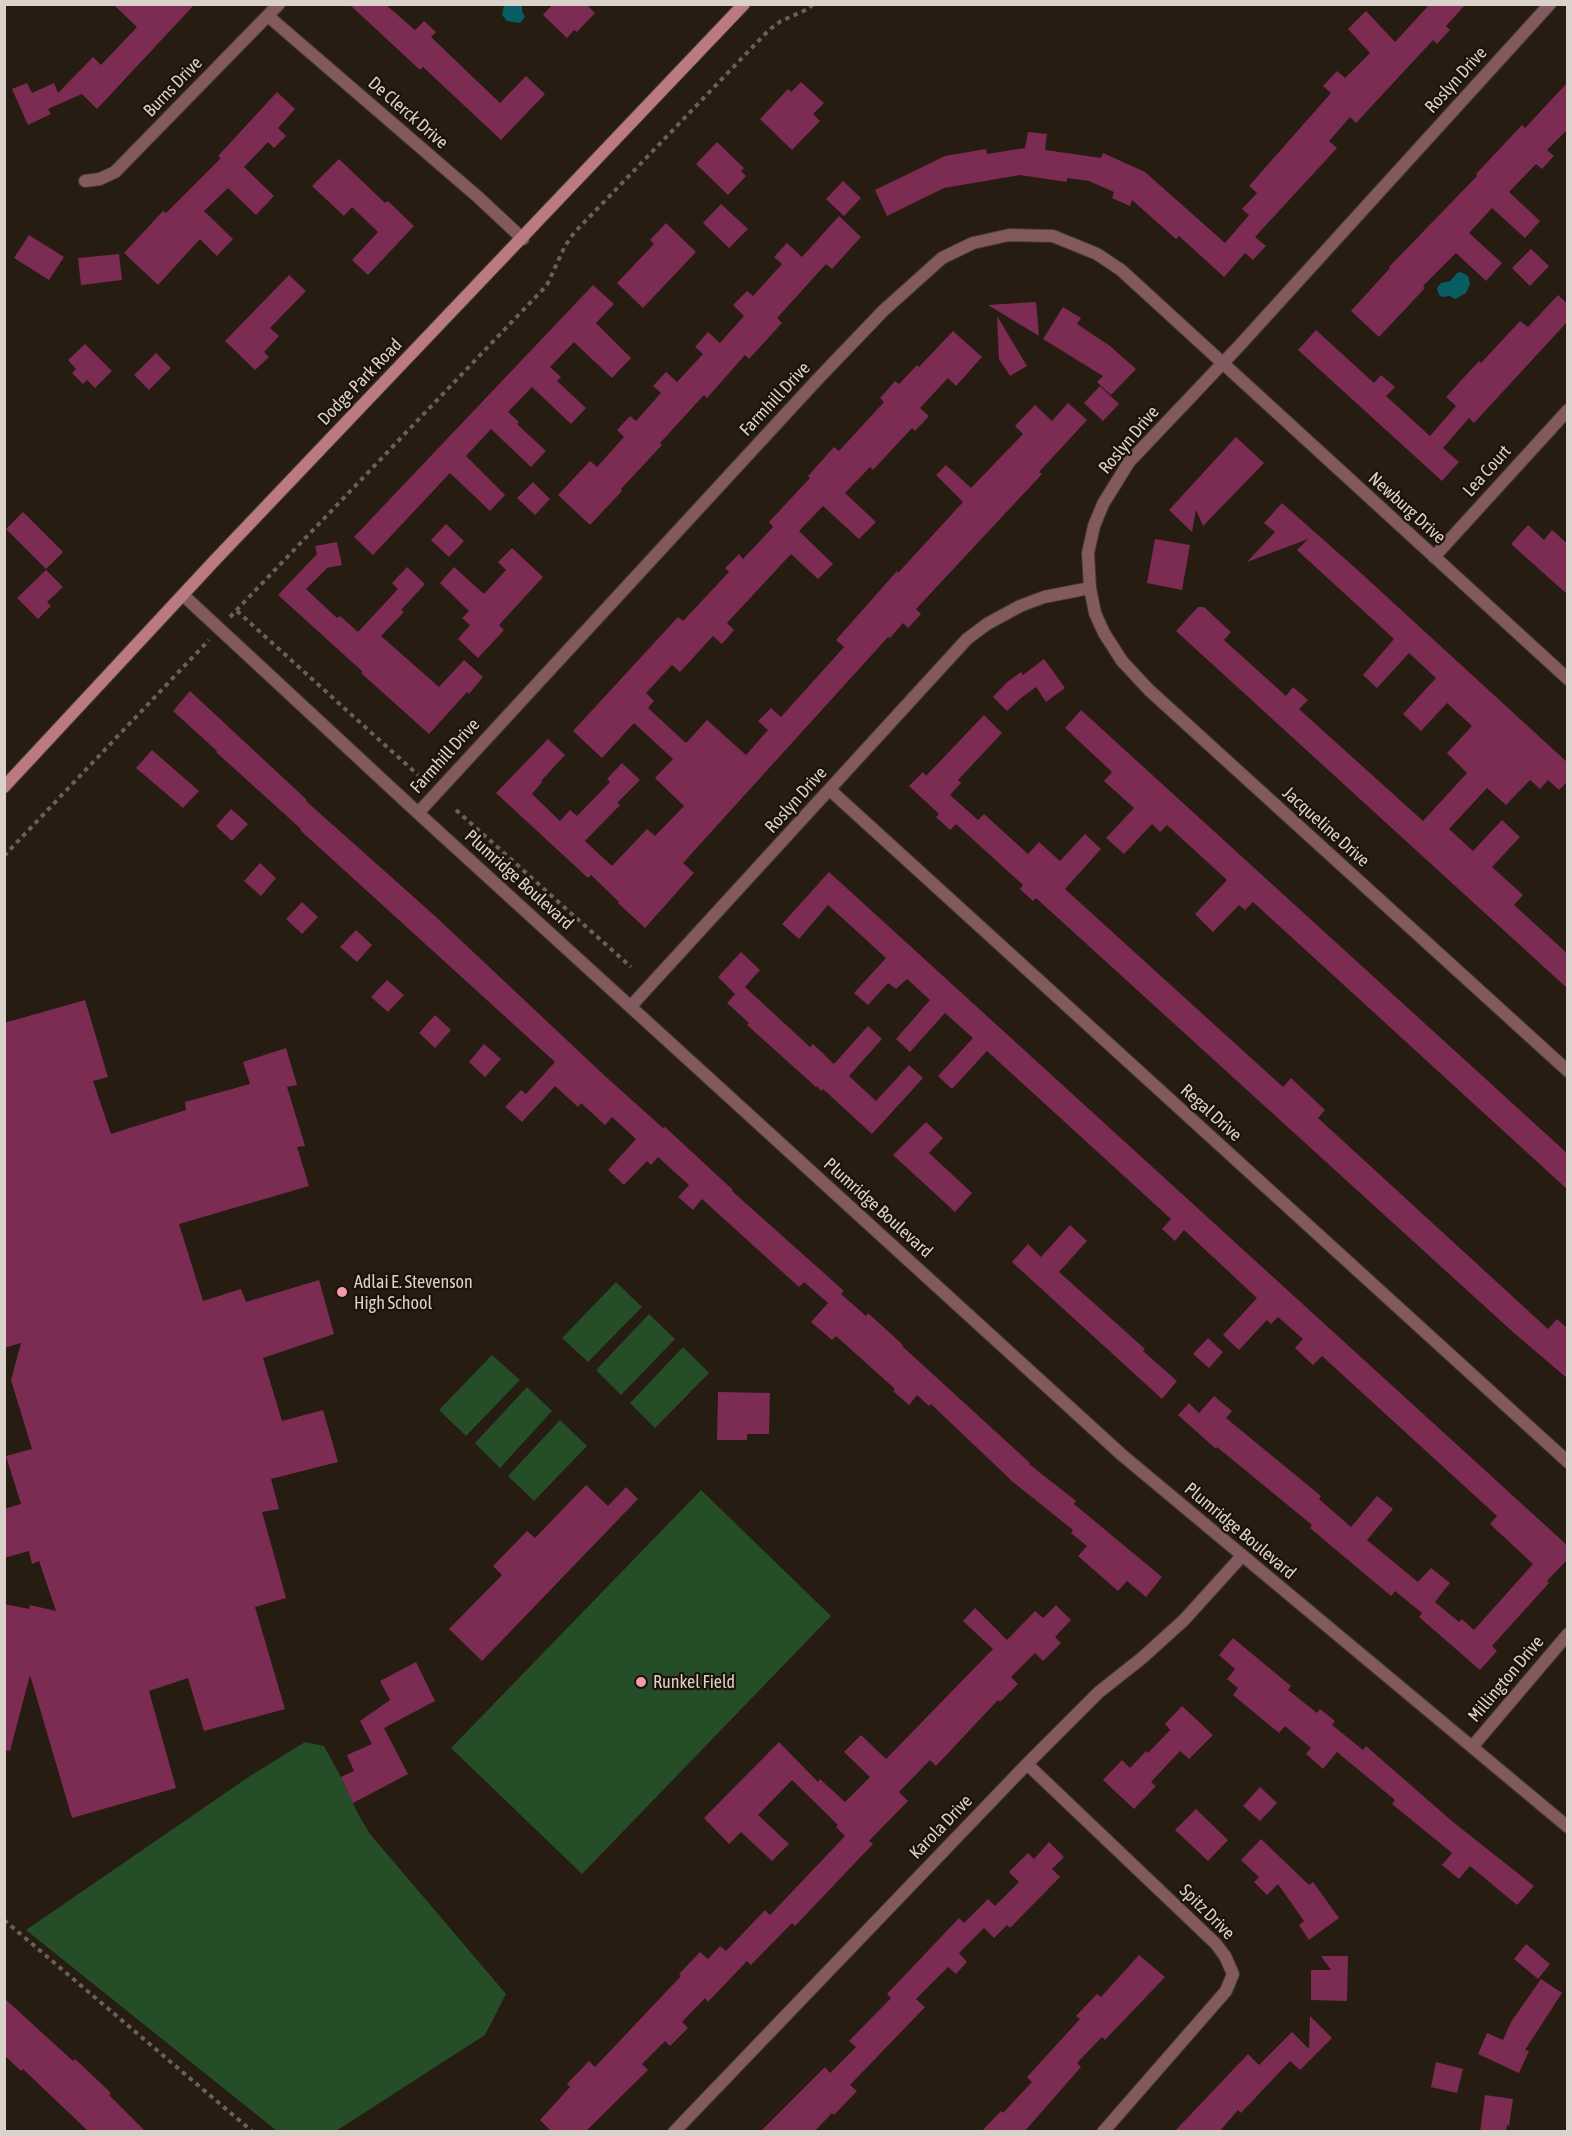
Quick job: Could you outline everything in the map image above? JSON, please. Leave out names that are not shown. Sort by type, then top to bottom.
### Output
[{"type":"street","name":"Burns Drive","points":[[85,181],[100,179],[115,172],[279,4]]},
{"type":"street","name":"Dodge Park Road","points":[[4,787],[744,4]]},
{"type":"street","name":"Roslyn Drive","points":[[632,1006],[967,639],[987,624],[1020,606],[1044,597],[1090,588],[1088,553],[1094,526],[1114,482],[1129,462],[1222,364],[1550,4]]},
{"type":"street","name":"De Clerck Drive","points":[[268,16],[523,238]]},
{"type":"street","name":"Farmhill Drive","points":[[418,813],[883,310],[926,271],[958,249],[989,238],[1008,235],[1053,236],[1076,244],[1097,254],[1121,270],[1222,364]]},
{"type":"street","name":"Newburg Drive","points":[[1222,364],[1568,679]]},
{"type":"street","name":"Lea Court","points":[[1434,557],[1568,410]]},
{"type":"street","name":"Jacqueline Drive","points":[[1090,588],[1095,613],[1104,633],[1122,662],[1149,690],[1568,1071]]},
{"type":"street","name":"Plumridge Boulevard","points":[[183,595],[418,813],[1113,1447],[1568,1827]]},
{"type":"street","name":"Regal Drive","points":[[830,790],[1568,1462]]},
{"type":"street","name":"Karola Drive","points":[[674,2132],[1027,1764],[1099,1692],[1143,1658],[1184,1620],[1242,1556]]},
{"type":"street","name":"Millington Drive","points":[[1472,1747],[1568,1634]]},
{"type":"street","name":"Spitz Drive","points":[[1027,1764],[1216,1944],[1225,1956],[1233,1974],[1226,1991],[1103,2132]]},
{"type":"path","points":[[230,618],[547,285],[565,246],[574,233],[769,30],[813,4]]},
{"type":"path","points":[[237,611],[418,775]]},
{"type":"path","points":[[4,856],[209,639]]},
{"type":"path","points":[[456,810],[631,967]]},
{"type":"path","points":[[4,1920],[253,2132]]},
{"type":"green space","points":[[616,1282],[642,1307],[588,1362],[562,1338]]},
{"type":"green space","points":[[649,1314],[675,1339],[621,1395],[596,1370]]},
{"type":"green space","points":[[683,1347],[709,1373],[655,1428],[630,1403]]},
{"type":"green space","points":[[492,1355],[520,1380],[466,1436],[439,1410]]},
{"type":"green space","points":[[527,1387],[552,1411],[500,1468],[475,1443]]},
{"type":"green space","points":[[560,1420],[587,1446],[534,1501],[508,1476]]},
{"type":"green space","name":"Runkel Field","points":[[701,1490],[831,1616],[582,1874],[451,1748]]},
{"type":"green space","points":[[305,1742],[324,1746],[370,1834],[506,1994],[485,2035],[336,2131],[277,2131],[26,1930],[250,1776]]},
{"type":"water","points":[[504,5],[522,5],[525,17],[520,23],[507,21],[502,15]]},
{"type":"water","points":[[1461,272],[1468,276],[1470,284],[1466,293],[1455,299],[1439,295],[1437,288],[1441,283],[1450,281]]},
{"type":"building","points":[[113,4],[195,4],[97,109],[82,94],[48,109],[51,114],[28,125],[12,89],[27,83],[32,93],[54,83],[58,93],[93,57],[101,65],[137,27]]},
{"type":"building","points":[[349,4],[385,4],[415,30],[424,21],[436,32],[431,37],[500,103],[526,76],[545,94],[501,140],[423,67],[420,70]]},
{"type":"building","points":[[553,4],[586,4],[595,13],[577,32],[574,30],[567,38],[543,15]]},
{"type":"building","points":[[1430,4],[1466,4],[1446,26],[1450,30],[1437,44],[1433,40],[1356,123],[1350,117],[1329,141],[1337,148],[1255,237],[1266,246],[1253,260],[1245,253],[1224,277],[1179,236],[1176,239],[1132,200],[1130,206],[1112,198],[1114,192],[1089,181],[1067,178],[1067,182],[1020,175],[944,188],[887,216],[875,190],[945,156],[986,149],[987,154],[1025,148],[1028,132],[1047,134],[1045,150],[1101,158],[1103,153],[1145,172],[1225,243],[1249,215],[1242,209],[1257,193],[1249,186],[1331,93],[1323,86],[1337,71],[1345,78],[1370,53],[1348,29],[1366,11],[1395,42]]},
{"type":"building","points":[[801,82],[824,103],[813,114],[820,121],[792,150],[760,119],[788,89],[791,92]]},
{"type":"building","points":[[1568,82],[1568,129],[1547,150],[1554,156],[1542,169],[1536,164],[1509,192],[1540,221],[1525,238],[1492,208],[1469,233],[1502,263],[1486,281],[1456,253],[1423,286],[1425,288],[1379,337],[1351,311],[1389,267],[1477,176],[1476,174],[1522,125],[1525,128]]},
{"type":"building","points":[[277,92],[295,109],[278,128],[286,136],[274,148],[268,142],[244,167],[274,196],[256,215],[228,188],[204,211],[233,239],[217,256],[200,239],[158,285],[124,253],[163,211],[166,213],[221,158],[218,156]]},
{"type":"building","points":[[717,142],[744,168],[741,171],[746,176],[728,195],[696,164]]},
{"type":"building","points":[[339,159],[385,203],[388,201],[414,226],[368,275],[352,260],[378,232],[352,207],[344,216],[312,186]]},
{"type":"building","points":[[843,181],[861,198],[844,216],[826,199]]},
{"type":"building","points":[[721,204],[748,229],[729,248],[703,223]]},
{"type":"building","points":[[839,216],[861,237],[832,269],[826,264],[777,318],[782,323],[749,359],[745,355],[707,398],[704,395],[590,525],[558,495],[590,461],[597,467],[624,437],[617,430],[630,416],[636,421],[661,393],[653,386],[666,372],[677,382],[703,354],[695,347],[708,332],[720,343],[744,316],[733,305],[747,291],[753,296],[782,264],[774,257],[787,243],[802,257]]},
{"type":"building","points":[[666,223],[696,252],[643,308],[617,283],[654,244],[650,240]]},
{"type":"building","points":[[29,235],[64,257],[49,280],[14,258]]},
{"type":"building","points":[[1531,249],[1549,266],[1530,286],[1512,268]]},
{"type":"building","points":[[119,254],[122,280],[81,285],[78,258]]},
{"type":"building","points":[[289,275],[306,291],[270,328],[279,336],[264,352],[269,357],[255,370],[225,341]]},
{"type":"building","points":[[593,285],[614,304],[596,323],[631,358],[612,378],[574,342],[550,367],[561,377],[557,381],[586,408],[571,424],[532,387],[508,412],[519,422],[517,424],[546,451],[531,467],[491,429],[466,456],[505,495],[490,511],[450,473],[373,555],[354,537]]},
{"type":"building","points":[[1558,295],[1568,304],[1568,321],[1474,423],[1469,418],[1443,448],[1459,462],[1442,481],[1298,350],[1316,330],[1374,383],[1381,375],[1395,387],[1386,396],[1430,436],[1456,406],[1446,397],[1520,321],[1528,327]]},
{"type":"building","points":[[1036,302],[1039,336],[988,305]]},
{"type":"building","points":[[1063,307],[1081,318],[1077,324],[1110,346],[1136,369],[1111,395],[1097,382],[1103,376],[1043,339]]},
{"type":"building","points":[[997,316],[1027,366],[1010,376],[999,359]]},
{"type":"building","points":[[953,331],[982,357],[956,386],[948,378],[920,408],[929,416],[915,431],[912,428],[873,470],[870,467],[845,493],[876,522],[859,539],[823,506],[799,531],[833,564],[818,579],[791,554],[727,623],[734,630],[722,644],[713,636],[680,672],[672,665],[646,693],[654,701],[648,708],[686,743],[707,720],[746,755],[768,730],[758,721],[771,708],[781,717],[844,647],[836,640],[897,571],[898,573],[963,502],[936,475],[946,465],[971,488],[1023,434],[1015,426],[1035,405],[1052,421],[1068,403],[1087,420],[1039,472],[1042,474],[916,609],[921,614],[908,628],[903,623],[890,638],[888,637],[683,863],[694,873],[645,928],[591,875],[588,878],[496,793],[548,739],[565,755],[532,794],[560,821],[570,810],[577,816],[610,782],[607,779],[622,763],[640,780],[617,803],[620,805],[585,841],[612,866],[647,829],[655,836],[684,806],[655,778],[673,759],[634,723],[602,758],[573,731],[678,617],[683,621],[729,572],[725,568],[739,554],[743,559],[773,527],[769,522],[810,478],[808,476],[834,447],[839,451],[884,402],[880,398],[895,381],[899,384],[917,365],[919,367]]},
{"type":"building","points":[[85,344],[112,371],[95,388],[87,380],[83,384],[72,373],[76,369],[68,360]]},
{"type":"building","points":[[156,353],[171,368],[149,390],[134,375]]},
{"type":"building","points":[[1100,386],[1119,404],[1103,421],[1084,403]]},
{"type":"building","points":[[1236,437],[1264,463],[1203,526],[1196,510],[1192,532],[1169,510]]},
{"type":"building","points":[[533,482],[550,499],[535,515],[517,498]]},
{"type":"building","points":[[1282,503],[1568,763],[1568,781],[1559,790],[1548,780],[1540,789],[1530,780],[1506,805],[1487,788],[1449,829],[1473,851],[1502,820],[1520,837],[1492,867],[1523,895],[1514,905],[1568,954],[1568,989],[1176,631],[1198,607],[1204,607],[1231,632],[1224,640],[1286,696],[1293,687],[1308,700],[1299,709],[1423,821],[1467,773],[1447,753],[1472,726],[1447,703],[1421,731],[1403,714],[1436,678],[1409,653],[1377,688],[1363,675],[1394,639],[1297,550],[1308,539],[1247,562],[1275,532],[1264,523]]},
{"type":"building","points":[[23,512],[63,552],[46,569],[6,529]]},
{"type":"building","points":[[446,524],[464,541],[449,557],[431,540]]},
{"type":"building","points":[[1528,525],[1544,540],[1552,530],[1568,544],[1568,595],[1511,544]]},
{"type":"building","points":[[1155,539],[1190,545],[1182,590],[1147,583]]},
{"type":"building","points":[[337,542],[342,565],[327,568],[306,589],[337,618],[340,616],[358,632],[398,589],[392,583],[407,567],[425,584],[401,610],[404,612],[381,636],[439,687],[464,660],[483,677],[429,734],[278,595],[317,554],[315,546]]},
{"type":"building","points":[[512,548],[543,577],[499,625],[504,630],[478,658],[458,639],[470,625],[462,618],[469,611],[440,583],[454,567],[484,594],[506,570],[498,562]]},
{"type":"building","points":[[46,570],[63,587],[47,602],[51,606],[38,619],[17,598]]},
{"type":"building","points":[[1044,659],[1065,688],[1046,702],[1036,687],[1007,711],[993,697],[1007,682],[1021,672],[1023,675]]},
{"type":"building","points":[[190,691],[605,1076],[663,1128],[665,1127],[732,1191],[844,1291],[841,1294],[866,1316],[868,1313],[1029,1464],[1076,1501],[1074,1504],[1162,1577],[1146,1597],[1127,1581],[1118,1591],[1078,1556],[1087,1546],[1071,1533],[1073,1530],[1013,1482],[931,1404],[929,1406],[917,1395],[909,1405],[893,1391],[895,1389],[836,1336],[832,1340],[811,1322],[828,1303],[804,1282],[799,1287],[702,1199],[693,1210],[678,1197],[689,1185],[658,1157],[651,1165],[647,1161],[624,1185],[608,1170],[636,1139],[612,1117],[605,1125],[581,1103],[578,1107],[555,1086],[522,1122],[505,1107],[521,1090],[526,1094],[555,1062],[173,711]]},
{"type":"building","points":[[1081,710],[1568,1154],[1568,1190],[1253,902],[1245,910],[1239,905],[1213,932],[1195,914],[1227,880],[1167,825],[1160,832],[1152,824],[1124,854],[1106,838],[1134,808],[1104,781],[1112,772],[1065,728]]},
{"type":"building","points":[[984,715],[1002,733],[958,780],[961,783],[950,795],[978,820],[984,814],[1028,854],[1039,842],[1060,861],[1085,834],[1101,849],[1065,889],[1283,1087],[1291,1078],[1325,1110],[1318,1118],[1548,1329],[1557,1319],[1568,1329],[1568,1379],[1514,1333],[1036,898],[1033,901],[1020,889],[1023,885],[956,824],[950,830],[936,817],[939,814],[909,786],[923,772],[926,776]]},
{"type":"building","points":[[152,750],[199,791],[183,808],[136,768]]},
{"type":"building","points":[[231,809],[248,824],[232,841],[216,826]]},
{"type":"building","points":[[260,863],[276,878],[261,896],[244,881]]},
{"type":"building","points":[[829,872],[1568,1546],[1568,1559],[1492,1646],[1497,1651],[1480,1670],[1419,1617],[1422,1613],[1395,1591],[1391,1596],[1310,1528],[1312,1525],[1217,1447],[1216,1449],[1178,1415],[1189,1403],[1199,1413],[1214,1396],[1232,1411],[1226,1418],[1321,1496],[1319,1499],[1351,1527],[1377,1496],[1393,1509],[1367,1540],[1418,1582],[1431,1568],[1450,1583],[1435,1602],[1459,1622],[1462,1619],[1474,1630],[1533,1564],[1490,1524],[1497,1516],[1322,1356],[1313,1365],[1295,1348],[1303,1339],[1278,1317],[1271,1324],[1267,1320],[1239,1350],[1223,1335],[1257,1298],[1184,1230],[1175,1241],[1162,1229],[1171,1219],[987,1051],[952,1089],[938,1076],[973,1038],[945,1013],[910,1052],[896,1039],[930,1000],[907,979],[896,989],[888,983],[868,1005],[854,993],[886,958],[828,905],[799,939],[782,924]]},
{"type":"building","points":[[302,902],[318,917],[302,934],[286,919]]},
{"type":"building","points":[[356,930],[372,945],[357,962],[340,947]]},
{"type":"building","points":[[741,952],[760,970],[745,987],[810,1047],[813,1044],[834,1064],[868,1026],[882,1039],[849,1076],[876,1101],[909,1065],[923,1078],[872,1134],[747,1025],[749,1023],[727,1003],[735,994],[718,977]]},
{"type":"building","points":[[387,980],[404,995],[388,1012],[371,997]]},
{"type":"building","points":[[85,1000],[108,1077],[93,1081],[111,1134],[186,1110],[185,1102],[250,1084],[243,1062],[286,1048],[297,1085],[287,1087],[305,1146],[297,1147],[309,1186],[179,1224],[203,1301],[241,1289],[246,1302],[319,1280],[334,1334],[263,1358],[282,1421],[323,1410],[338,1462],[271,1479],[279,1509],[262,1512],[286,1598],[255,1607],[285,1709],[204,1731],[188,1678],[149,1691],[176,1788],[72,1818],[30,1675],[10,1751],[4,1750],[4,1604],[29,1609],[30,1605],[56,1611],[39,1561],[32,1564],[29,1551],[4,1558],[4,1509],[21,1504],[6,1456],[32,1449],[11,1380],[21,1343],[4,1348],[4,1023]]},
{"type":"building","points":[[435,1015],[451,1030],[435,1048],[419,1033]]},
{"type":"building","points":[[484,1044],[501,1059],[485,1077],[469,1062]]},
{"type":"building","points":[[926,1122],[943,1138],[929,1153],[972,1193],[955,1212],[893,1155]]},
{"type":"building","points":[[1070,1225],[1087,1241],[1059,1272],[1177,1381],[1162,1399],[1012,1262],[1028,1244],[1041,1257]]},
{"type":"building","points":[[1208,1338],[1223,1352],[1209,1368],[1193,1354]]},
{"type":"building","points":[[718,1392],[770,1393],[769,1434],[747,1434],[747,1440],[717,1440]]},
{"type":"building","points":[[586,1485],[608,1506],[626,1487],[638,1499],[482,1661],[449,1629],[502,1575],[493,1566],[527,1531],[535,1538]]},
{"type":"building","points":[[1056,1605],[1071,1620],[1055,1637],[1061,1643],[1043,1661],[1035,1653],[1011,1677],[1018,1684],[1000,1702],[998,1700],[936,1766],[930,1760],[899,1792],[908,1801],[869,1841],[873,1844],[795,1926],[792,1923],[751,1965],[747,1961],[708,2002],[705,1998],[682,2022],[688,2028],[670,2046],[665,2041],[642,2064],[648,2070],[585,2132],[552,2132],[540,2120],[570,2087],[567,2084],[589,2061],[595,2067],[681,1976],[679,1974],[700,1952],[708,1959],[720,1946],[726,1951],[765,1910],[770,1915],[845,1836],[836,1827],[838,1825],[792,1780],[758,1815],[789,1844],[772,1861],[741,1832],[729,1844],[704,1818],[779,1742],[818,1782],[820,1779],[845,1802],[870,1777],[844,1752],[861,1735],[886,1759],[993,1649],[963,1621],[975,1608],[1007,1640],[1035,1611],[1043,1618]]},
{"type":"building","points":[[1233,1638],[1291,1686],[1288,1690],[1317,1713],[1320,1709],[1335,1721],[1332,1725],[1363,1750],[1366,1746],[1453,1822],[1534,1886],[1517,1905],[1470,1866],[1459,1879],[1442,1865],[1452,1853],[1392,1804],[1395,1800],[1337,1752],[1323,1769],[1306,1754],[1311,1748],[1285,1726],[1279,1733],[1233,1695],[1238,1688],[1227,1679],[1235,1669],[1219,1655]]},
{"type":"building","points":[[416,1662],[435,1701],[384,1728],[408,1774],[353,1803],[341,1777],[354,1771],[347,1755],[372,1744],[360,1721],[390,1700],[380,1681]]},
{"type":"building","points":[[1182,1706],[1213,1735],[1189,1759],[1180,1751],[1151,1782],[1156,1786],[1134,1809],[1103,1780],[1122,1760],[1130,1768],[1146,1751],[1148,1753],[1170,1730],[1165,1724]]},
{"type":"building","points":[[1260,1787],[1277,1803],[1260,1821],[1243,1806]]},
{"type":"building","points":[[1196,1809],[1228,1840],[1208,1861],[1175,1830]]},
{"type":"building","points":[[1261,1839],[1309,1885],[1313,1882],[1339,1918],[1309,1940],[1299,1925],[1304,1921],[1278,1884],[1267,1895],[1254,1882],[1259,1877],[1241,1860]]},
{"type":"building","points":[[1049,1842],[1064,1857],[1052,1869],[1060,1877],[1010,1928],[1007,1925],[994,1938],[984,1928],[959,1953],[967,1962],[956,1974],[948,1967],[916,1999],[925,2007],[850,2085],[857,2091],[834,2115],[832,2113],[814,2132],[760,2132],[825,2067],[830,2073],[856,2047],[849,2041],[891,1998],[887,1994],[959,1918],[964,1923],[988,1899],[995,1906],[1019,1882],[1009,1872],[1028,1853],[1034,1859]]},
{"type":"building","points":[[1526,1944],[1550,1964],[1538,1979],[1514,1959]]},
{"type":"building","points":[[1139,1955],[1165,1977],[1105,2040],[1102,2037],[1077,2063],[1081,2067],[1024,2132],[981,2132],[1001,2111],[1003,2113],[1032,2082],[1027,2077],[1080,2019],[1076,2016],[1097,1994],[1101,1997]]},
{"type":"building","points":[[1321,1956],[1348,1956],[1347,2001],[1311,2000],[1311,1970],[1331,1970]]},
{"type":"building","points":[[1541,1979],[1562,1993],[1525,2050],[1529,2051],[1519,2073],[1478,2054],[1487,2033],[1503,2040],[1511,2022]]},
{"type":"building","points":[[4,1998],[73,2061],[75,2059],[111,2093],[109,2095],[146,2132],[89,2132],[23,2069],[21,2071],[4,2055]]},
{"type":"building","points":[[1310,2016],[1332,2038],[1300,2070],[1290,2061],[1241,2113],[1238,2110],[1219,2132],[1174,2132],[1248,2054],[1259,2065],[1292,2032],[1309,2049]]},
{"type":"building","points":[[1436,2062],[1463,2069],[1457,2093],[1431,2087]]},
{"type":"building","points":[[1485,2095],[1513,2099],[1506,2132],[1480,2132]]},
{"type":"place","name":"Adlai E. Stevenson High School","points":[[342,1292]]},
{"type":"place","name":"Runkel Field","points":[[641,1682]]}]
